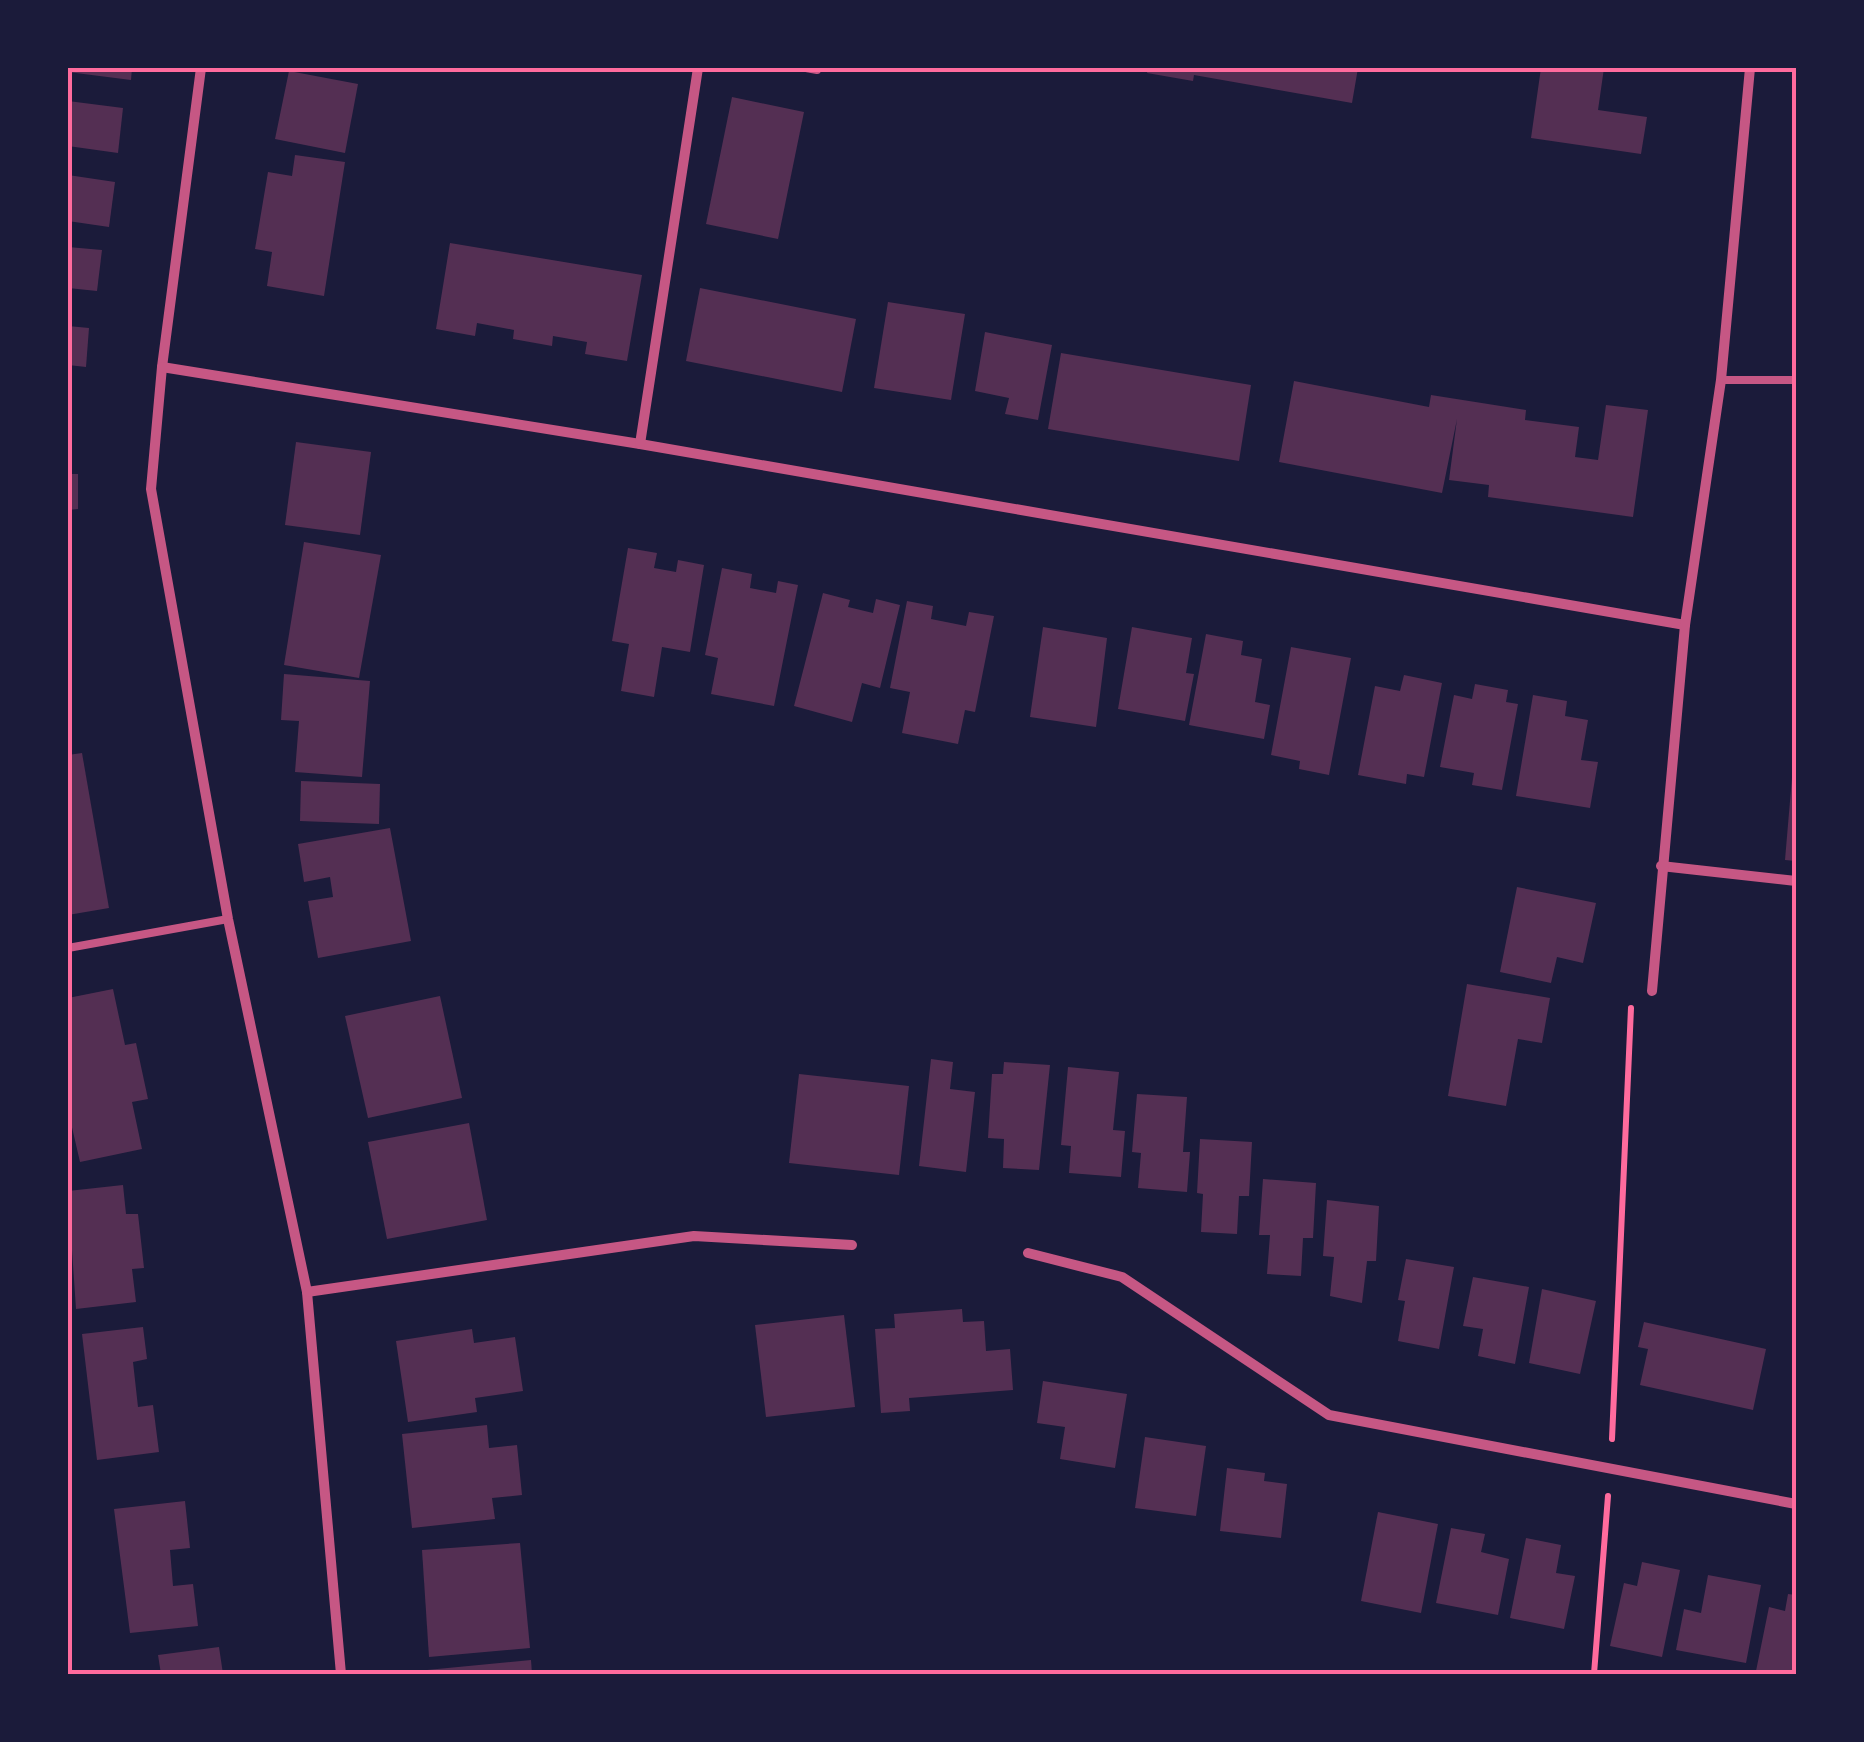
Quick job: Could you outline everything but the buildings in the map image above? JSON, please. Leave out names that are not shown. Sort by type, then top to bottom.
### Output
[{"type":"street","points":[[201,68],[162,367],[151,489],[228,919],[307,1292],[341,1674]]},
{"type":"street","points":[[640,444],[698,68]]},
{"type":"street","points":[[1652,991],[1685,625],[1720,380],[1750,68]]},
{"type":"street","points":[[162,367],[640,444],[1685,625]]},
{"type":"street","points":[[1662,866],[1796,882]]},
{"type":"street","points":[[307,1292],[694,1236],[852,1245]]},
{"type":"street","points":[[1028,1253],[1122,1277],[1329,1415],[1796,1504]]},
{"type":"lane","points":[[806,68],[817,70]]},
{"type":"lane","points":[[1720,380],[1796,380]]},
{"type":"lane","points":[[68,948],[228,919]]},
{"type":"path","points":[[1594,1674],[1611,1468],[1628,1011],[1652,991]]}]
